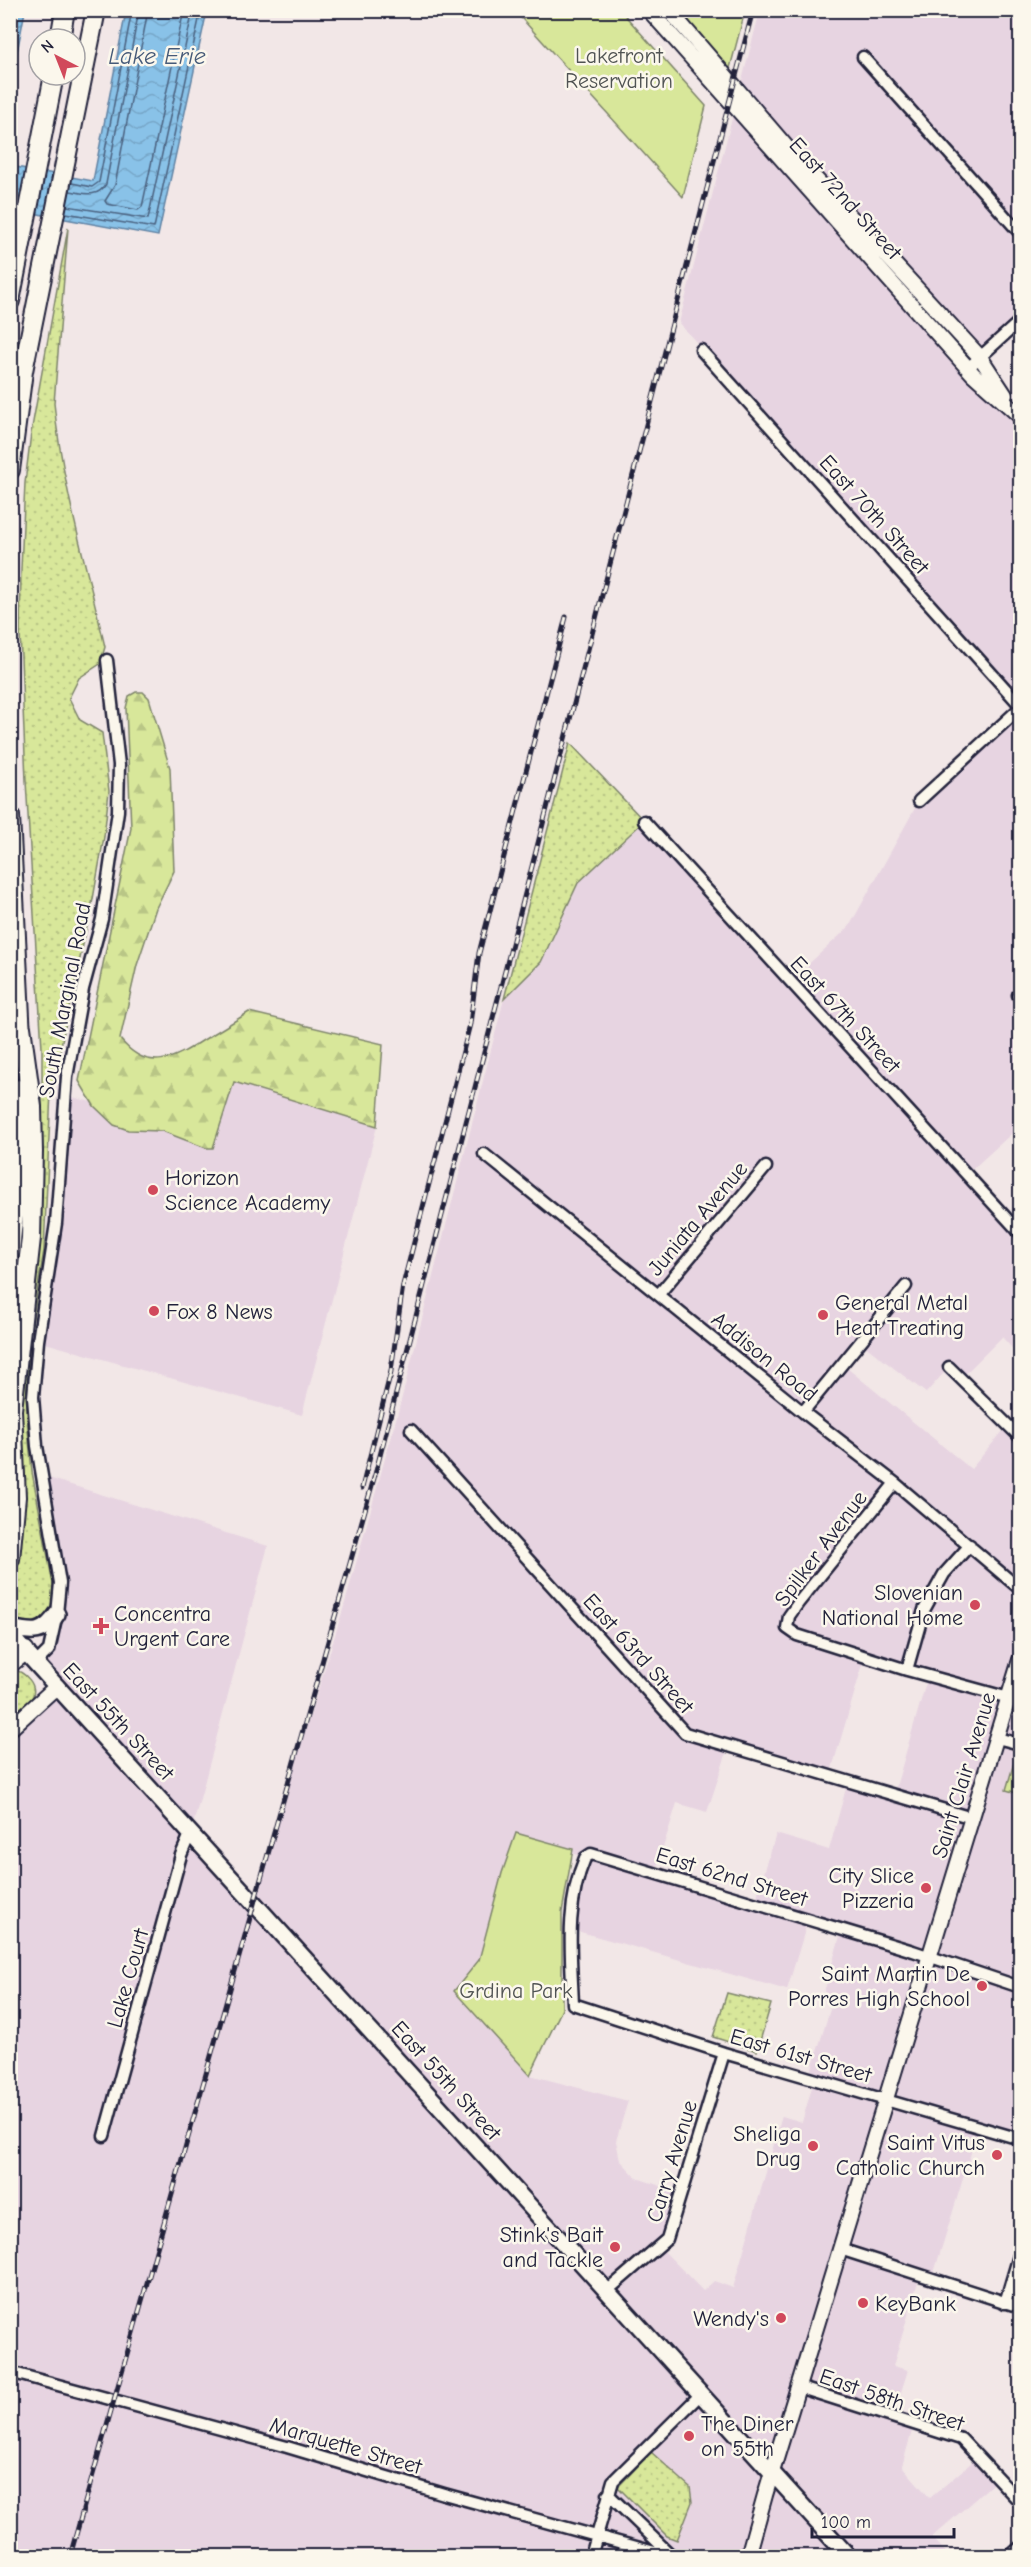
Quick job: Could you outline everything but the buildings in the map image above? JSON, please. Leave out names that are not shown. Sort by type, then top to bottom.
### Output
[{"type":"highway","points":[[62,27],[65,10]]},
{"type":"highway","points":[[10,470],[23,371],[96,10]]},
{"type":"highway","points":[[10,302],[52,87]]},
{"type":"highway","points":[[10,816],[21,1026],[19,1139],[10,1251]]},
{"type":"highway","points":[[10,1559],[16,1497],[12,1410],[31,1238],[33,1152],[32,1107],[21,1026]]},
{"type":"highway","points":[[10,1663],[30,1657]]},
{"type":"main road","name":"East 72nd Street","points":[[649,10],[968,368],[1018,413]]},
{"type":"main road","name":"East 72nd Street","points":[[669,10],[790,151],[980,357],[1018,413]]},
{"type":"main road","points":[[10,1628],[28,1632],[43,1630],[57,1614]]},
{"type":"main road","name":"East 55th Street","points":[[10,1635],[848,2556]]},
{"type":"main road","name":"Saint Clair Avenue","points":[[748,2556],[1020,1660]]},
{"type":"main road","points":[[10,1729],[57,1686]]},
{"type":"street","points":[[863,57],[1020,233]]},
{"type":"street","points":[[968,368],[1020,321]]},
{"type":"street","name":"East 70th Street","points":[[701,350],[1020,707]]},
{"type":"street","name":"South Marginal Road","points":[[30,1657],[49,1650],[57,1614],[59,1571],[37,1446],[33,1397],[38,1341],[56,1223],[67,1077],[83,989],[102,919],[118,810],[119,765],[106,660]]},
{"type":"street","points":[[919,801],[1020,707]]},
{"type":"street","name":"East 67th Street","points":[[644,822],[1020,1233]]},
{"type":"street","name":"Addison Road","points":[[484,1154],[803,1412],[895,1483],[1020,1589]]},
{"type":"street","name":"Juniata Avenue","points":[[659,1294],[766,1167]]},
{"type":"street","points":[[803,1412],[906,1286]]},
{"type":"street","points":[[949,1366],[1020,1437]]},
{"type":"street","name":"East 63rd Street","points":[[411,1430],[685,1732],[972,1818]]},
{"type":"street","name":"Spilker Avenue","points":[[895,1483],[789,1616],[787,1628],[797,1635],[908,1671]]},
{"type":"street","points":[[970,1545],[944,1574],[924,1610],[908,1671],[1009,1698]]},
{"type":"street","points":[[997,1738],[1020,1744]]},
{"type":"street","name":"Lake Court","points":[[104,2136],[181,1855],[191,1832]]},
{"type":"street","name":"East 62nd Street","points":[[573,2004],[571,1908],[583,1863],[586,1856],[591,1854],[913,1951],[1020,1987]]},
{"type":"street","name":"East 61st Street","points":[[573,2004],[724,2053],[1020,2139]]},
{"type":"street","name":"Carry Avenue","points":[[608,2291],[667,2240],[724,2053]]},
{"type":"street","points":[[840,2249],[1020,2307]]},
{"type":"street","points":[[1005,2302],[1020,2252]]},
{"type":"street","name":"Marquette Street","points":[[10,2372],[287,2447],[596,2537],[671,2556]]},
{"type":"street","name":"East 58th Street","points":[[798,2387],[960,2439],[1020,2502]]},
{"type":"street","points":[[591,2556],[613,2481],[701,2394]]},
{"type":"street","points":[[608,2494],[671,2556]]},
{"type":"street","points":[[1010,2556],[1020,2547]]},
{"type":"shaded area","points":[[760,11],[1020,11],[1020,321],[968,368],[1020,416],[1020,705],[679,323]]},
{"type":"shaded area","points":[[1020,708],[1020,1126],[967,1174],[1020,1228],[1020,1357],[1002,1337],[961,1378],[949,1367],[926,1393],[860,1342],[842,1364],[971,1469],[1020,1411],[1020,2139],[979,2127],[932,2279],[920,2275],[893,2366],[908,2370],[893,2417],[914,2424],[902,2466],[930,2498],[978,2457],[998,2479],[932,2537],[949,2556],[11,2556],[10,1729],[57,1686],[36,1663],[49,1650],[59,1597],[42,1476],[268,1546],[191,1832],[253,1900],[345,1603],[401,1401],[504,999],[541,962],[578,883],[644,822],[790,981],[849,927],[919,801]],"holes":[[[865,1657],[928,1676],[894,1794],[848,1781],[829,1850],[776,1834],[755,1903],[655,1873],[677,1803],[707,1812],[729,1746],[830,1775]],[[517,1833],[585,1858],[570,1929],[787,1990],[808,1920],[842,1929],[822,1999],[832,2003],[809,2078],[814,2080],[802,2122],[782,2116],[733,2288],[714,2281],[703,2291],[659,2246],[682,2193],[637,2178],[620,2160],[616,2141],[628,2101],[530,2075],[454,1992],[479,1960],[502,1873]]]},
{"type":"shaded area","points":[[234,1082],[377,1126],[302,1415],[38,1341],[65,1095],[217,1136]]},
{"type":"green space","name":"Lakefront Reservation","points":[[515,11],[621,11],[706,106],[683,197]]},
{"type":"green space","points":[[674,11],[745,11],[729,72]]},
{"type":"green space","points":[[68,228],[54,403],[69,496],[105,647],[100,664],[79,678],[69,698],[80,720],[102,733],[109,791],[93,899],[51,1091],[44,1250],[30,1337],[27,1419],[32,1472],[54,1589],[50,1609],[40,1626],[24,1627],[11,1613],[11,1590],[18,1552],[19,1435],[42,1141],[42,1048],[26,781],[20,633],[21,568],[25,483],[31,433]]},
{"type":"green space","points":[[136,692],[143,692],[149,698],[170,768],[174,871],[156,908],[137,965],[120,1039],[130,1050],[141,1057],[161,1060],[183,1052],[249,1012],[383,1044],[377,1126],[234,1082],[213,1148],[206,1148],[162,1131],[128,1130],[114,1125],[94,1106],[79,1081],[131,828],[126,708],[129,696]]},
{"type":"green space","points":[[570,743],[644,821],[578,883],[541,962],[504,999]]},
{"type":"green space","points":[[11,1669],[25,1676],[34,1689],[29,1703],[11,1721]]},
{"type":"green space","points":[[1016,1756],[1020,1757],[1020,1794],[1006,1790]]},
{"type":"green space","name":"Grdina Park","points":[[516,1833],[573,1849],[562,1912],[562,2009],[530,2075],[454,1991],[479,1960],[502,1873]]},
{"type":"green space","points":[[727,1993],[771,2004],[757,2051],[713,2037]]},
{"type":"green space","points":[[651,2452],[690,2487],[692,2502],[677,2540],[667,2536],[618,2487]]},
{"type":"water","points":[[10,11],[25,11],[11,83]]},
{"type":"water","name":"Lake Erie","points":[[126,11],[207,11],[158,236],[11,209],[10,166],[93,181]]},
{"type":"railway","points":[[70,2556],[376,1471],[753,10]]},
{"type":"railway","points":[[390,1378],[403,1285],[470,1024],[479,953],[566,617]]},
{"type":"railway","points":[[362,1488],[391,1371]]},
{"type":"place","name":"Horizon Science Academy","points":[[153,1190]]},
{"type":"place","name":"Fox 8 News","points":[[154,1311]]},
{"type":"place","name":"General Metal Heat Treating","points":[[823,1315]]},
{"type":"place","name":"Slovenian National Home","points":[[975,1605]]},
{"type":"place","name":"Concentra Urgent Care","points":[[101,1626]]},
{"type":"place","name":"City Slice Pizzeria","points":[[926,1888]]},
{"type":"place","name":"Saint Martin De Porres High School","points":[[982,1986]]},
{"type":"place","name":"Sheliga Drug","points":[[813,2146]]},
{"type":"place","name":"Saint Vitus Catholic Church","points":[[997,2155]]},
{"type":"place","name":"Stink's Bait and Tackle","points":[[615,2247]]},
{"type":"place","name":"KeyBank","points":[[863,2303]]},
{"type":"place","name":"Wendy's","points":[[781,2318]]},
{"type":"place","name":"The Diner on 55th","points":[[689,2436]]}]
